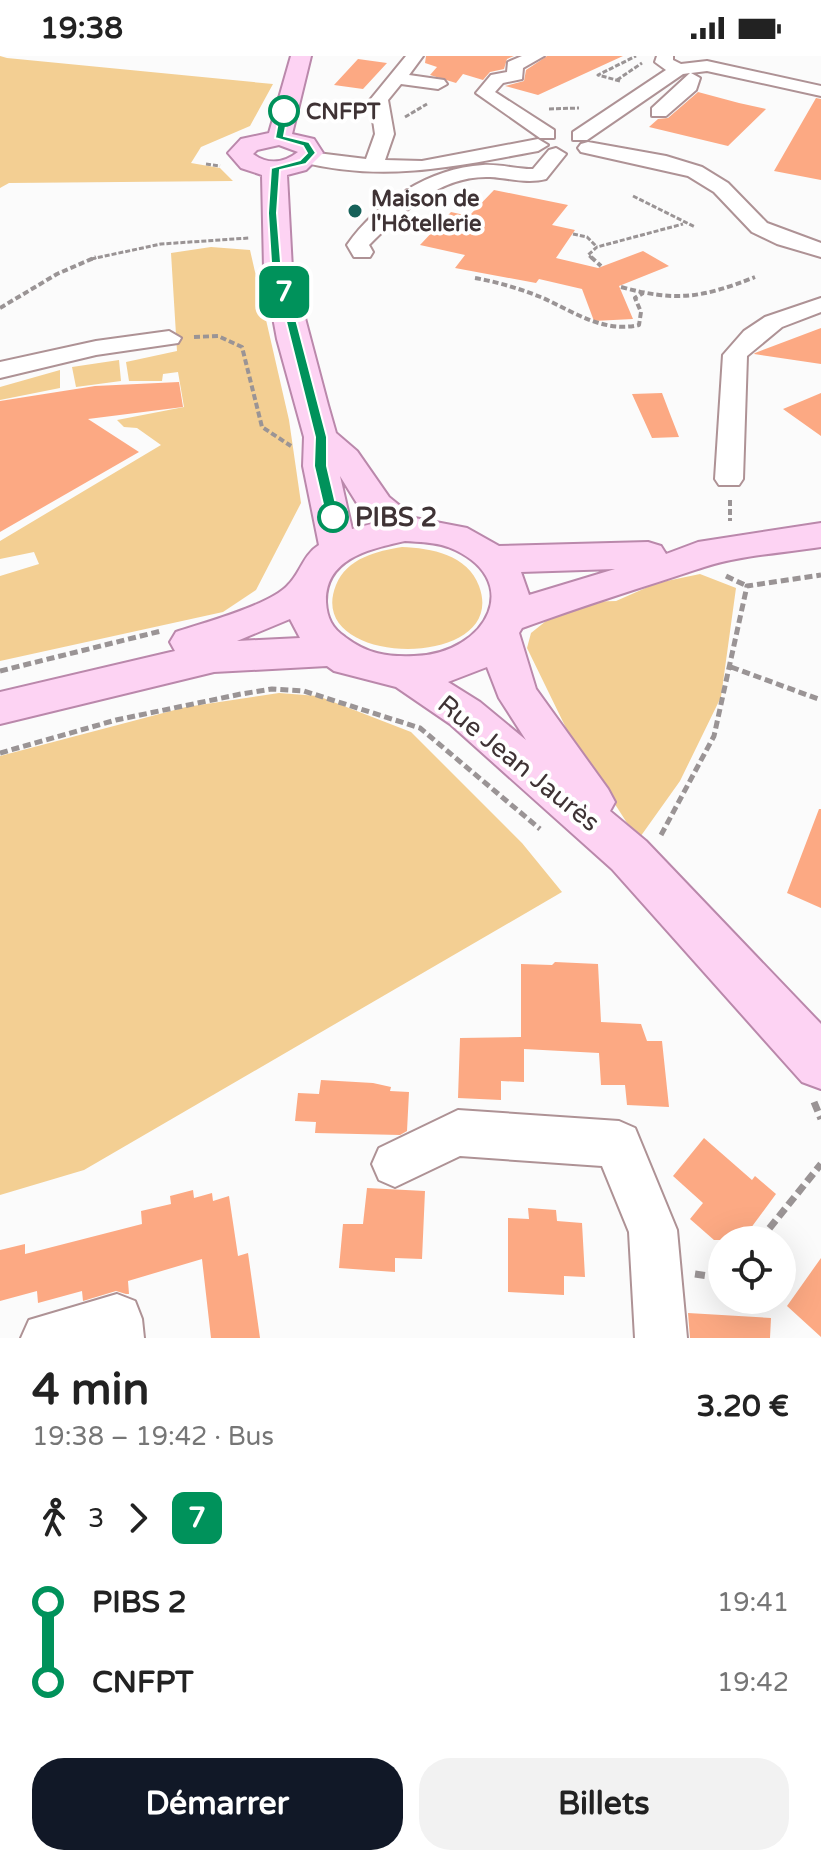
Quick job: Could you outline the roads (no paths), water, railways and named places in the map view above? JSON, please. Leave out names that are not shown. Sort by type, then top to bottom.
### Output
[{"type":"main road","points":[[279,138],[301,56]]},
{"type":"main road","points":[[279,138],[306,144],[311,153],[309,158],[295,165],[275,168],[246,163],[240,153],[249,144],[279,138]]},
{"type":"main road","points":[[275,168],[276,262],[309,443],[320,466],[338,547]]},
{"type":"main road","points":[[309,443],[345,458],[376,505],[405,529]]},
{"type":"main road","points":[[504,626],[510,586],[492,559],[468,542],[438,532],[405,529],[381,531],[338,547],[321,561],[309,577],[303,595],[305,615],[314,634],[331,651],[365,668],[408,674],[462,663],[484,651],[504,626],[572,594],[665,569],[698,555]]},
{"type":"main road","points":[[492,559],[698,555],[821,535]]},
{"type":"main road","points":[[0,689],[223,632],[260,618],[303,595]]},
{"type":"main road","name":"Rue Jean Jaurès","points":[[504,626],[510,678],[520,698],[815,1077]]},
{"type":"main road","points":[[0,708],[214,657],[331,651]]},
{"type":"main road","name":"Rue Jean Jaurès","points":[[408,674],[465,713],[640,849]]},
{"type":"street","points":[[372,166],[379,155],[388,124],[379,100],[415,56]]},
{"type":"street","points":[[536,56],[514,66],[516,75],[497,79],[486,90],[486,95],[512,112],[547,145]]},
{"type":"street","points":[[584,142],[691,68],[821,91]]},
{"type":"street","points":[[659,112],[690,86],[691,68]]},
{"type":"street","points":[[396,78],[438,84]]},
{"type":"street","points":[[309,158],[372,166],[437,165],[547,145],[584,142],[705,175],[716,182],[753,224],[767,232],[821,250]]},
{"type":"street","points":[[362,252],[358,245],[361,241],[403,200],[426,185],[484,171],[539,175],[547,145]]},
{"type":"street","points":[[729,479],[735,355],[745,341],[768,324],[821,305]]},
{"type":"street","points":[[0,370],[96,348],[169,338]]},
{"type":"street","points":[[395,1164],[458,1133],[619,1144],[631,1183],[653,1230],[661,1338]]},
{"type":"street","points":[[47,1338],[117,1319],[118,1338]]},
{"type":"place","name":"CNFPT","points":[[284,111]]},
{"type":"place","name":"Maison de l'Hôtellerie","points":[[355,211]]},
{"type":"place","name":"PIBS 2","points":[[333,517]]}]
